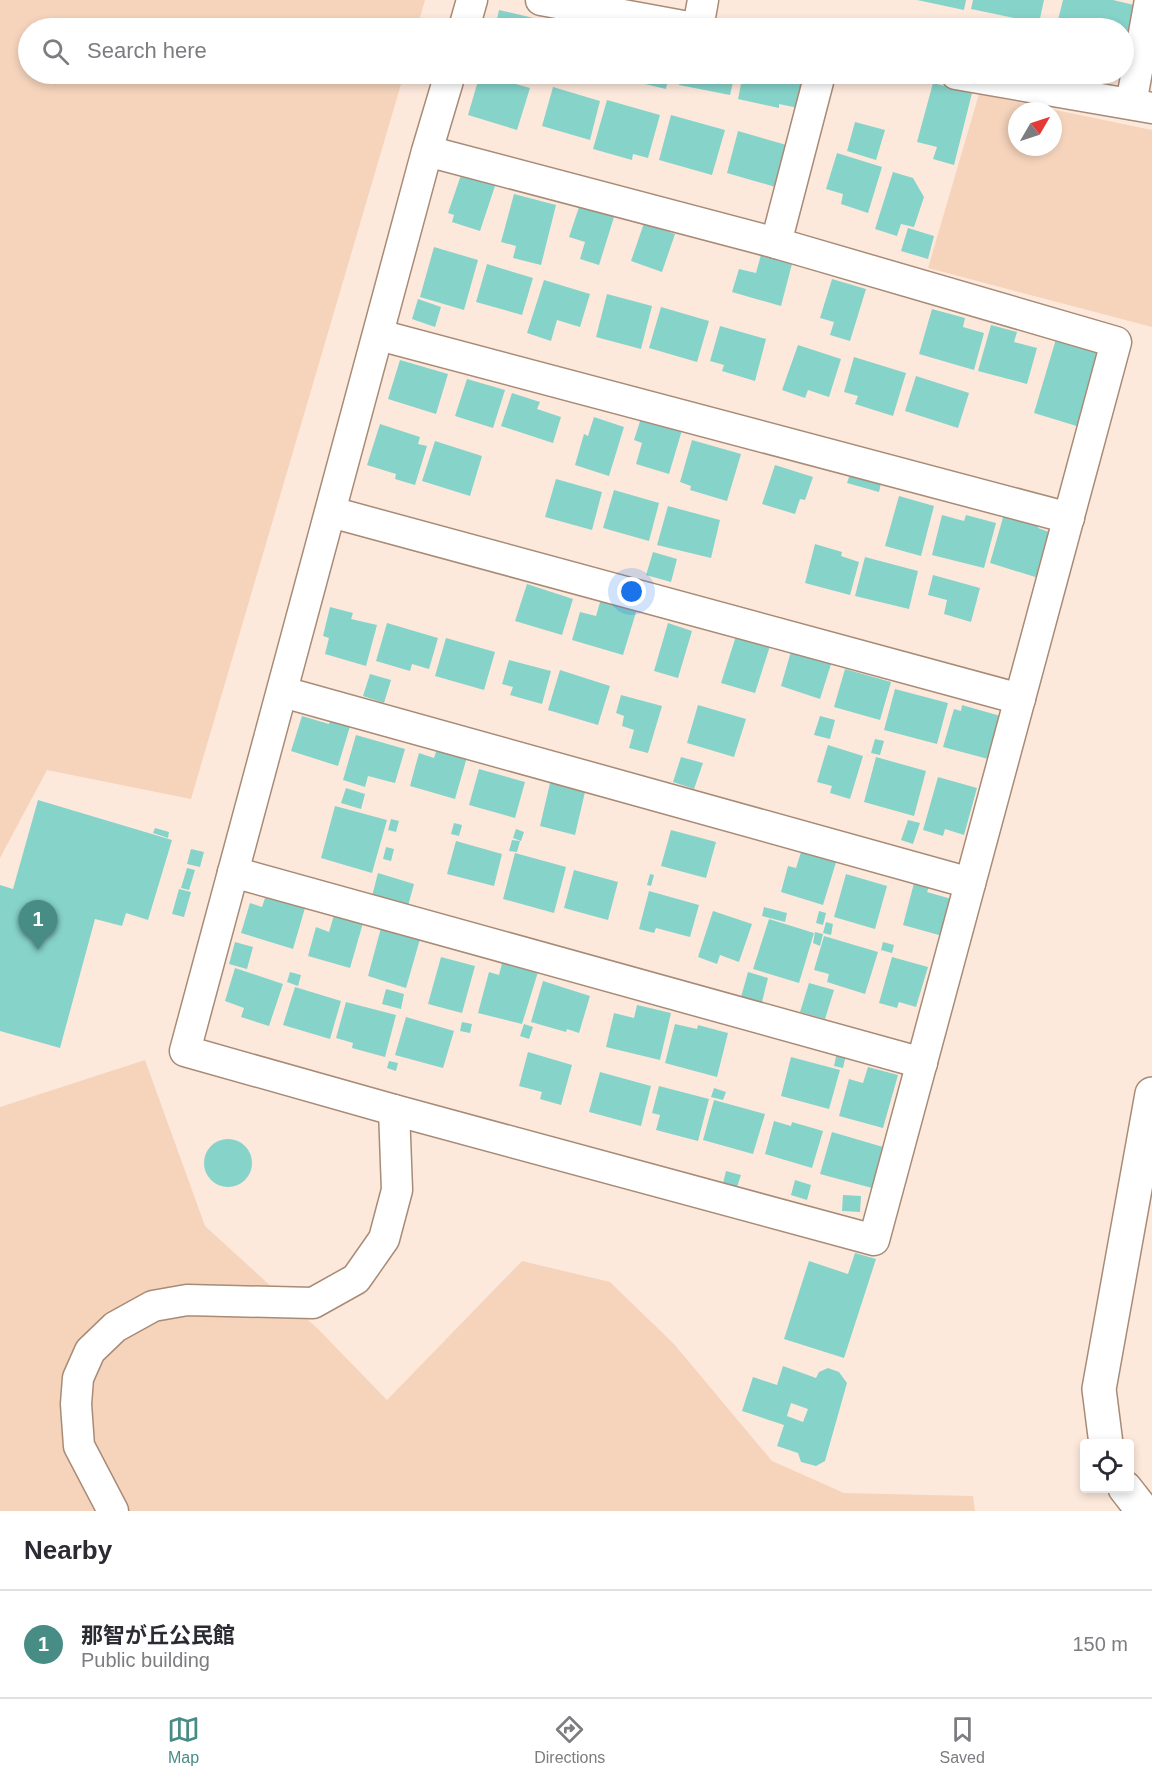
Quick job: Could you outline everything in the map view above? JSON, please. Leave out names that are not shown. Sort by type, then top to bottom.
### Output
[{"type":"street","points":[[467,18],[472,0]]},
{"type":"street","points":[[541,0],[641,18]]},
{"type":"street","points":[[698,18],[703,0]]},
{"type":"street","points":[[1014,84],[1141,106],[1150,0]]},
{"type":"street","points":[[427,151],[776,243],[1116,342],[874,1239],[394,1110],[185,1051],[427,151],[447,84]]},
{"type":"street","points":[[776,243],[817,84]]},
{"type":"street","points":[[379,335],[1069,518]]},
{"type":"street","points":[[331,512],[1020,699]]},
{"type":"street","points":[[283,692],[970,882]]},
{"type":"street","points":[[233,872],[922,1063]]},
{"type":"street","points":[[1105,1439],[1099,1389],[1152,1094]]},
{"type":"street","points":[[113,1511],[79,1446],[76,1404],[78,1378],[90,1351],[115,1327],[153,1306],[187,1300],[313,1304],[356,1278],[384,1239],[397,1191],[394,1110]]},
{"type":"street","points":[[1129,1493],[1143,1511]]},
{"type":"shaded area","points":[[0,0],[425,0],[420,18],[18,18],[18,84],[401,84],[191,799],[47,770],[0,858]]},
{"type":"shaded area","points":[[979,94],[1017,102],[1008,102],[1008,156],[1062,156],[1062,111],[1152,130],[1152,327],[928,268]]},
{"type":"shaded area","points":[[145,1060],[205,1226],[318,1329],[387,1400],[522,1261],[610,1282],[674,1344],[772,1461],[844,1493],[973,1496],[975,1511],[0,1511],[0,1107]]},
{"type":"building","points":[[917,0],[966,0],[964,10]]},
{"type":"building","points":[[973,0],[1044,0],[1040,18],[1015,18],[971,9]]},
{"type":"building","points":[[1063,0],[1113,0],[1134,5],[1131,18],[1058,18]]},
{"type":"building","points":[[499,10],[533,18],[497,18]]},
{"type":"building","points":[[477,84],[516,84],[530,88],[517,130],[468,115]]},
{"type":"building","points":[[645,84],[667,84],[666,89]]},
{"type":"building","points":[[679,84],[733,84],[730,95]]},
{"type":"building","points":[[741,84],[803,84],[798,108],[779,104],[779,108],[738,99]]},
{"type":"building","points":[[933,84],[972,93],[954,165],[933,159],[937,147],[917,142]]},
{"type":"building","points":[[553,87],[600,101],[590,140],[542,126]]},
{"type":"building","points":[[607,100],[660,115],[648,158],[633,154],[632,160],[593,149]]},
{"type":"building","points":[[671,115],[725,130],[712,175],[659,160]]},
{"type":"building","points":[[855,122],[885,130],[876,160],[847,151]]},
{"type":"building","points":[[738,131],[790,146],[779,188],[727,173]]},
{"type":"building","points":[[837,153],[882,167],[868,213],[841,204],[843,194],[826,189]]},
{"type":"building","points":[[462,172],[496,183],[480,231],[452,222],[454,215],[448,213]]},
{"type":"building","points":[[893,172],[913,178],[924,197],[914,227],[901,224],[897,236],[875,229]]},
{"type":"building","points":[[514,194],[556,205],[541,265],[513,258],[516,246],[501,242]]},
{"type":"building","points":[[580,204],[615,214],[599,265],[580,259],[585,242],[569,237]]},
{"type":"building","points":[[644,223],[675,234],[662,272],[631,261]]},
{"type":"building","points":[[908,228],[934,236],[928,259],[901,251]]},
{"type":"building","points":[[434,247],[478,260],[464,310],[420,297]]},
{"type":"building","points":[[762,251],[793,260],[781,306],[732,292],[739,269],[756,273]]},
{"type":"building","points":[[487,264],[533,278],[522,315],[476,302]]},
{"type":"building","points":[[832,279],[866,289],[850,341],[830,335],[834,322],[820,318]]},
{"type":"building","points":[[544,280],[590,294],[580,327],[557,320],[551,341],[527,333]]},
{"type":"building","points":[[607,294],[652,306],[641,349],[596,337]]},
{"type":"building","points":[[418,299],[441,307],[435,327],[412,319]]},
{"type":"building","points":[[661,307],[709,321],[697,362],[649,348]]},
{"type":"building","points":[[932,309],[965,318],[963,327],[984,333],[974,370],[919,354]]},
{"type":"building","points":[[991,325],[1017,332],[1014,342],[1037,348],[1027,384],[978,371]]},
{"type":"building","points":[[720,326],[766,339],[755,381],[722,371],[724,365],[710,361]]},
{"type":"building","points":[[1056,339],[1098,352],[1088,386],[1094,391],[1083,428],[1034,413]]},
{"type":"building","points":[[798,345],[841,359],[829,397],[808,390],[805,398],[782,390]]},
{"type":"building","points":[[854,357],[906,373],[893,416],[855,404],[858,396],[844,392]]},
{"type":"building","points":[[400,360],[448,374],[436,414],[388,399]]},
{"type":"building","points":[[916,376],[969,393],[958,428],[905,411]]},
{"type":"building","points":[[467,379],[505,390],[493,428],[455,416]]},
{"type":"building","points":[[512,393],[540,402],[537,409],[561,417],[553,443],[501,426]]},
{"type":"building","points":[[594,417],[624,427],[609,476],[575,465],[584,434],[588,436]]},
{"type":"building","points":[[641,418],[682,430],[669,474],[636,464],[642,443],[634,440]]},
{"type":"building","points":[[380,424],[420,437],[418,444],[427,446],[415,485],[395,479],[396,474],[367,465]]},
{"type":"building","points":[[692,440],[741,454],[727,501],[690,490],[691,486],[680,482]]},
{"type":"building","points":[[435,441],[482,456],[470,496],[422,481]]},
{"type":"building","points":[[775,465],[813,477],[805,500],[800,499],[795,514],[762,504]]},
{"type":"building","points":[[851,471],[882,479],[879,492],[847,483]]},
{"type":"building","points":[[556,479],[602,492],[592,530],[545,517]]},
{"type":"building","points":[[614,490],[659,503],[649,541],[603,528]]},
{"type":"building","points":[[899,496],[934,506],[921,556],[885,546]]},
{"type":"building","points":[[668,506],[720,520],[711,558],[657,545]]},
{"type":"building","points":[[1004,514],[1039,525],[1038,528],[1058,535],[1045,580],[990,563]]},
{"type":"building","points":[[942,515],[964,521],[966,515],[996,523],[984,568],[932,555]]},
{"type":"building","points":[[815,544],[842,552],[841,556],[859,562],[850,595],[805,583]]},
{"type":"building","points":[[653,552],[677,559],[671,582],[646,575]]},
{"type":"building","points":[[865,557],[918,571],[909,609],[855,596]]},
{"type":"building","points":[[933,575],[980,588],[971,622],[944,614],[947,600],[928,595]]},
{"type":"building","points":[[527,584],[573,599],[562,635],[515,621]]},
{"type":"building","points":[[601,599],[637,609],[623,655],[572,640],[580,612],[596,616]]},
{"type":"building","points":[[330,607],[353,613],[351,619],[377,625],[366,666],[325,654],[329,638],[323,636]]},
{"type":"building","points":[[387,623],[438,638],[429,669],[412,664],[410,671],[376,661]]},
{"type":"building","points":[[668,623],[692,631],[678,678],[654,671]]},
{"type":"building","points":[[736,636],[770,646],[755,693],[721,683]]},
{"type":"building","points":[[446,638],[495,652],[484,690],[435,676]]},
{"type":"building","points":[[792,648],[832,661],[820,699],[781,686]]},
{"type":"building","points":[[509,660],[551,671],[542,704],[510,695],[513,687],[502,684]]},
{"type":"building","points":[[845,669],[891,682],[880,720],[834,707]]},
{"type":"building","points":[[560,670],[610,686],[598,725],[548,710]]},
{"type":"building","points":[[370,674],[391,680],[384,703],[363,696]]},
{"type":"building","points":[[895,689],[948,703],[937,744],[884,730]]},
{"type":"building","points":[[621,695],[662,706],[648,753],[629,748],[634,730],[622,726],[624,716],[616,713]]},
{"type":"building","points":[[698,705],[746,719],[734,757],[687,743]]},
{"type":"building","points":[[962,705],[1004,717],[992,760],[943,747],[954,709],[961,711]]},
{"type":"building","points":[[302,716],[329,724],[331,717],[351,723],[338,766],[291,751]]},
{"type":"building","points":[[820,716],[835,720],[830,739],[814,735]]},
{"type":"building","points":[[356,735],[405,749],[395,783],[368,776],[365,787],[343,780]]},
{"type":"building","points":[[875,739],[884,741],[880,755],[871,753]]},
{"type":"building","points":[[828,745],[863,756],[850,799],[830,793],[832,786],[817,782]]},
{"type":"building","points":[[437,749],[467,757],[455,799],[410,786],[419,753],[434,758]]},
{"type":"building","points":[[681,757],[703,763],[694,789],[673,782]]},
{"type":"building","points":[[876,757],[926,771],[914,816],[864,802]]},
{"type":"building","points":[[479,769],[525,782],[515,818],[469,805]]},
{"type":"building","points":[[938,777],[977,788],[964,835],[945,829],[943,836],[923,830]]},
{"type":"building","points":[[550,783],[585,792],[575,835],[540,826]]},
{"type":"building","points":[[346,788],[365,794],[361,809],[341,803]]},
{"type":"building","points":[[38,800],[172,840],[148,920],[126,913],[122,926],[95,919],[60,1048],[0,1031],[0,885],[13,889]]},
{"type":"building","points":[[335,806],[387,820],[372,873],[321,858]]},
{"type":"building","points":[[391,819],[399,821],[396,832],[388,830]]},
{"type":"building","points":[[908,820],[920,823],[913,844],[901,840]]},
{"type":"building","points":[[454,823],[462,825],[459,836],[451,834]]},
{"type":"building","points":[[155,828],[169,832],[168,838],[153,833]]},
{"type":"building","points":[[516,829],[524,832],[521,841],[513,838]]},
{"type":"building","points":[[671,830],[716,842],[706,878],[661,866]]},
{"type":"building","points":[[512,840],[520,841],[517,852],[509,851]]},
{"type":"building","points":[[456,841],[502,854],[494,886],[447,874]]},
{"type":"building","points":[[386,847],[394,849],[391,861],[383,859]]},
{"type":"building","points":[[191,849],[204,852],[200,867],[187,864]]},
{"type":"building","points":[[802,849],[837,859],[823,905],[781,892],[788,866],[796,868]]},
{"type":"building","points":[[515,853],[566,867],[554,913],[503,899]]},
{"type":"building","points":[[187,868],[195,870],[189,890],[181,888]]},
{"type":"building","points":[[574,870],[618,882],[608,920],[564,908]]},
{"type":"building","points":[[378,873],[414,884],[408,906],[372,896]]},
{"type":"building","points":[[650,874],[654,875],[651,886],[647,885]]},
{"type":"building","points":[[846,874],[887,886],[875,929],[834,917]]},
{"type":"building","points":[[914,883],[929,887],[927,892],[955,900],[946,937],[903,925]]},
{"type":"building","points":[[179,889],[191,892],[184,917],[172,914]]},
{"type":"building","points":[[649,891],[699,905],[690,937],[656,928],[654,933],[639,929]]},
{"type":"building","points":[[266,895],[305,908],[293,949],[241,933],[250,903],[262,907]]},
{"type":"building","points":[[764,907],[787,913],[785,922],[762,916]]},
{"type":"building","points":[[713,911],[752,924],[739,962],[720,955],[717,964],[698,957]]},
{"type":"building","points":[[819,911],[826,913],[823,925],[816,923]]},
{"type":"building","points":[[334,915],[363,923],[350,968],[308,956],[316,927],[329,932]]},
{"type":"building","points":[[769,919],[814,933],[799,983],[753,969]]},
{"type":"building","points":[[826,922],[833,924],[831,935],[823,933]]},
{"type":"building","points":[[381,928],[420,939],[406,988],[368,976]]},
{"type":"building","points":[[815,932],[823,934],[820,946],[813,943]]},
{"type":"building","points":[[824,936],[878,952],[865,994],[827,982],[829,974],[814,970]]},
{"type":"building","points":[[235,942],[253,947],[247,969],[229,964]]},
{"type":"building","points":[[883,942],[894,945],[892,953],[881,950]]},
{"type":"building","points":[[441,957],[475,966],[462,1013],[428,1004]]},
{"type":"building","points":[[892,957],[928,967],[916,1007],[899,1002],[897,1008],[879,1003]]},
{"type":"building","points":[[502,963],[538,972],[522,1024],[478,1013],[489,972],[499,975]]},
{"type":"building","points":[[235,968],[283,984],[269,1026],[241,1017],[244,1008],[225,1001]]},
{"type":"building","points":[[290,972],[301,975],[298,986],[287,982]]},
{"type":"building","points":[[748,972],[768,978],[762,1002],[741,997]]},
{"type":"building","points":[[543,981],[590,996],[579,1033],[567,1029],[566,1032],[531,1022]]},
{"type":"building","points":[[809,983],[834,990],[825,1019],[800,1012]]},
{"type":"building","points":[[295,987],[341,1001],[330,1039],[283,1025]]},
{"type":"building","points":[[386,989],[404,994],[401,1009],[382,1004]]},
{"type":"building","points":[[346,1002],[396,1015],[385,1057],[352,1048],[353,1043],[336,1038]]},
{"type":"building","points":[[637,1005],[671,1013],[660,1060],[606,1047],[614,1013],[634,1018]]},
{"type":"building","points":[[406,1017],[454,1031],[443,1068],[395,1055]]},
{"type":"building","points":[[462,1022],[472,1024],[470,1033],[460,1031]]},
{"type":"building","points":[[524,1024],[533,1027],[529,1039],[520,1036]]},
{"type":"building","points":[[675,1024],[697,1029],[698,1025],[728,1033],[717,1077],[665,1063]]},
{"type":"building","points":[[528,1052],[572,1065],[561,1105],[540,1099],[542,1092],[519,1086]]},
{"type":"building","points":[[837,1052],[846,1055],[843,1068],[834,1066]]},
{"type":"building","points":[[791,1057],[840,1070],[829,1109],[781,1096]]},
{"type":"building","points":[[389,1061],[398,1063],[396,1071],[387,1068]]},
{"type":"building","points":[[868,1067],[898,1075],[883,1128],[839,1116],[849,1079],[863,1083]]},
{"type":"building","points":[[600,1072],[651,1086],[641,1126],[589,1112]]},
{"type":"building","points":[[659,1086],[709,1099],[698,1141],[656,1130],[660,1115],[652,1113]]},
{"type":"building","points":[[714,1088],[726,1092],[723,1100],[711,1097]]},
{"type":"building","points":[[714,1100],[765,1114],[753,1154],[703,1140]]},
{"type":"building","points":[[774,1121],[791,1126],[792,1122],[823,1131],[812,1168],[765,1154]]},
{"type":"building","points":[[832,1132],[883,1147],[872,1188],[820,1174]]},
{"type":"building","points":[[223,1139],[233,1139],[248,1149],[252,1163],[248,1177],[242,1183],[233,1187],[223,1187],[208,1177],[204,1168],[204,1158],[214,1143]]},
{"type":"building","points":[[726,1171],[741,1175],[737,1187],[723,1183]]},
{"type":"building","points":[[795,1180],[811,1185],[807,1200],[791,1195]]},
{"type":"building","points":[[843,1195],[861,1196],[860,1212],[842,1211]]},
{"type":"building","points":[[855,1253],[876,1259],[844,1358],[784,1339],[809,1261],[848,1274]]},
{"type":"building","points":[[783,1366],[816,1378],[819,1372],[828,1368],[839,1372],[847,1383],[825,1461],[816,1466],[801,1462],[798,1453],[777,1446],[784,1425],[742,1411],[753,1377],[777,1385]],"holes":[[[791,1403],[808,1409],[803,1422],[787,1416]]]},
{"type":"place","name":"那智が丘公民館","points":[[38,950]]}]
